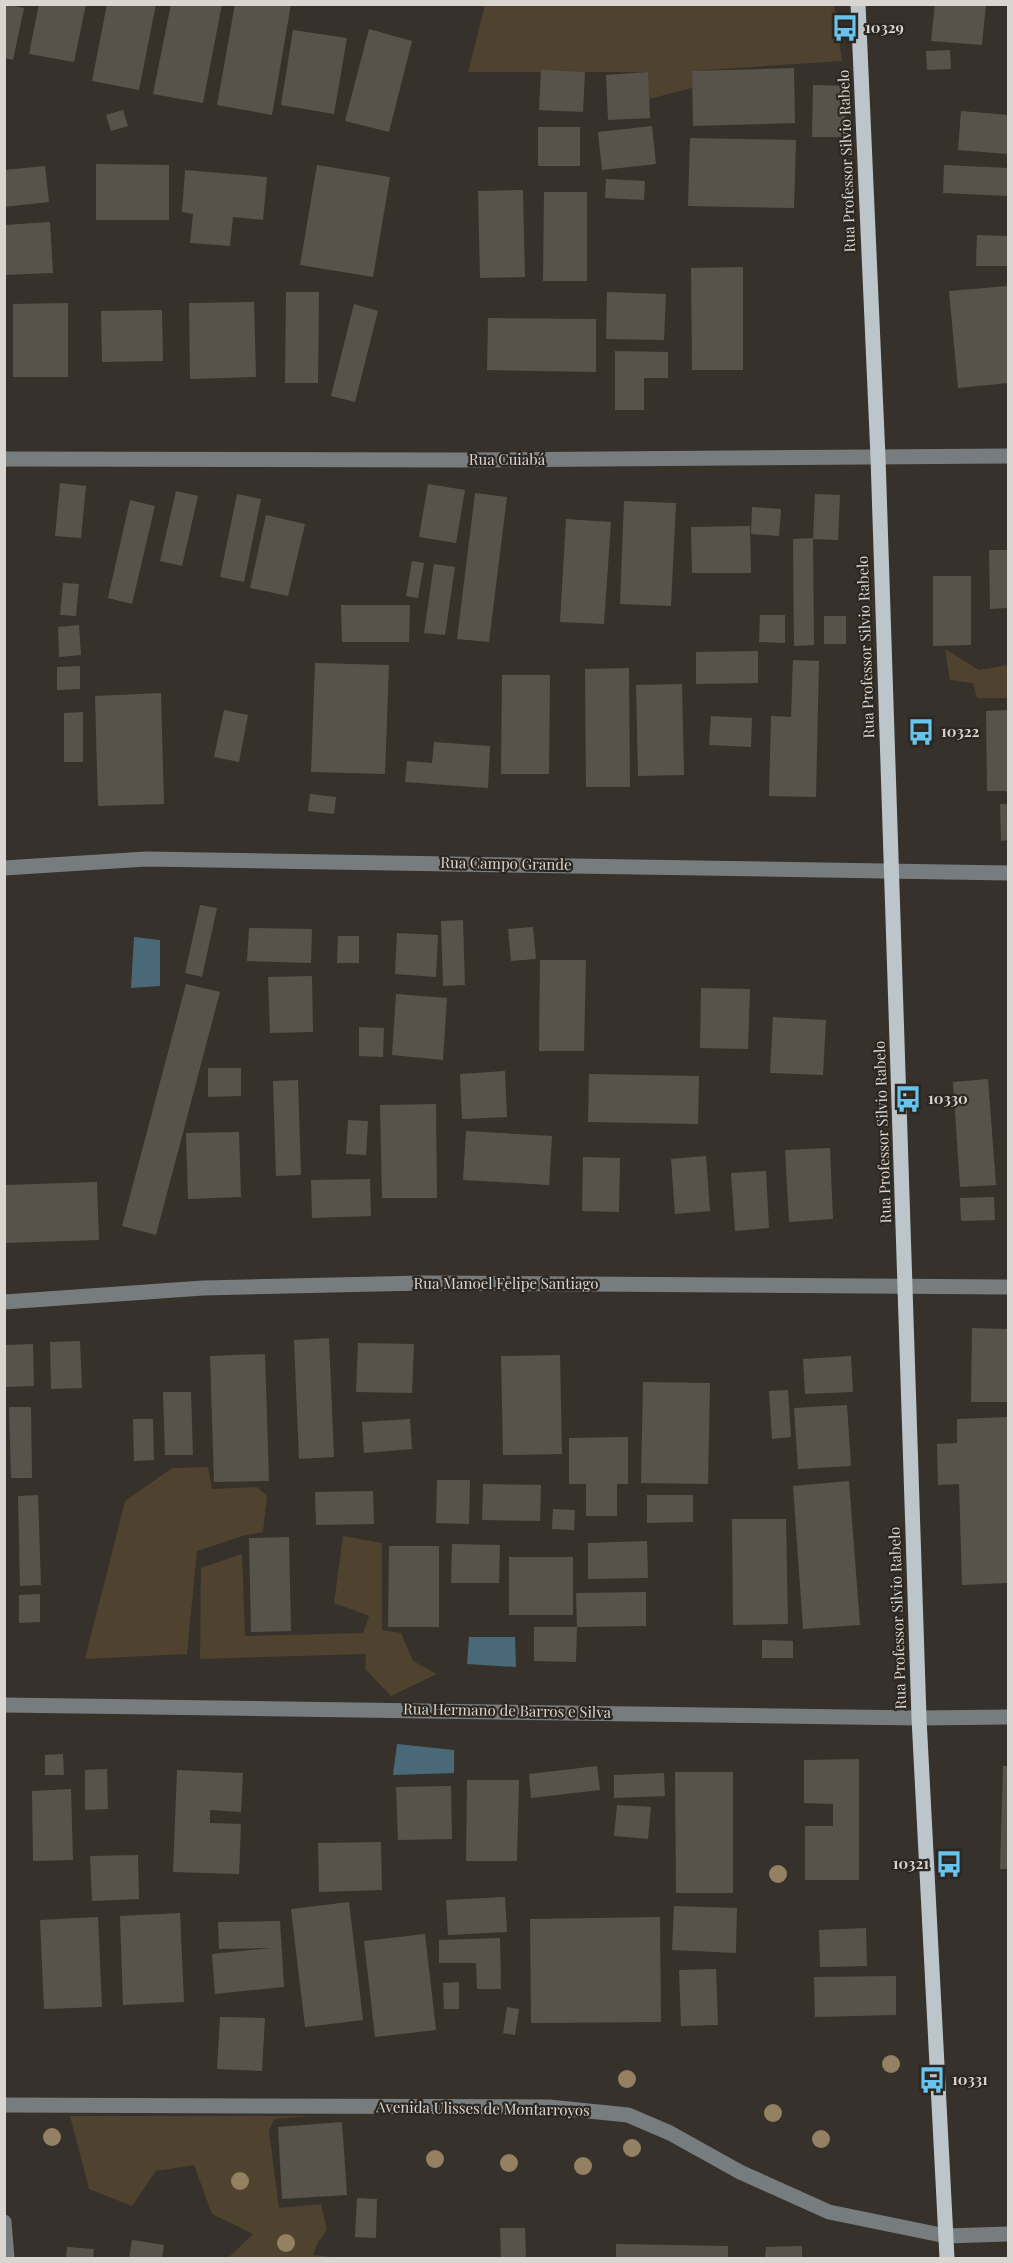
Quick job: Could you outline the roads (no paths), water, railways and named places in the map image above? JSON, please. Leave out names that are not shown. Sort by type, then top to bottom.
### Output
[{"type":"main road","name":"Rua Professor Silvio Rabelo","points":[[858,4],[878,457],[919,1718],[947,2259]]},
{"type":"street","name":"Rua Cuiabá","points":[[4,459],[462,460],[1008,456]]},
{"type":"street","name":"Rua Campo Grande","points":[[4,868],[146,859],[1008,873]]},
{"type":"street","name":"Rua Manoel Felipe Santiago","points":[[4,1302],[203,1288],[423,1283],[1008,1287]]},
{"type":"street","name":"Rua Hermano de Barros e Silva","points":[[4,1704],[919,1718],[1008,1717]]},
{"type":"street","name":"Avenida Ulisses de Montarroyos","points":[[4,2105],[549,2107],[605,2112],[628,2115],[670,2133],[740,2172],[829,2212],[946,2236],[1008,2234]]},
{"type":"street","points":[[4,2222],[7,2259]]},
{"type":"water","points":[[134,937],[160,940],[160,986],[131,988]]},
{"type":"water","points":[[469,1637],[515,1637],[516,1667],[467,1664]]},
{"type":"water","points":[[397,1744],[454,1750],[454,1773],[393,1775]]},
{"type":"place","name":"10329","points":[[845,28]]},
{"type":"place","name":"10322","points":[[921,732]]},
{"type":"place","name":"10330","points":[[908,1099]]},
{"type":"place","name":"10321","points":[[949,1864]]},
{"type":"place","name":"10331","points":[[932,2080]]}]
